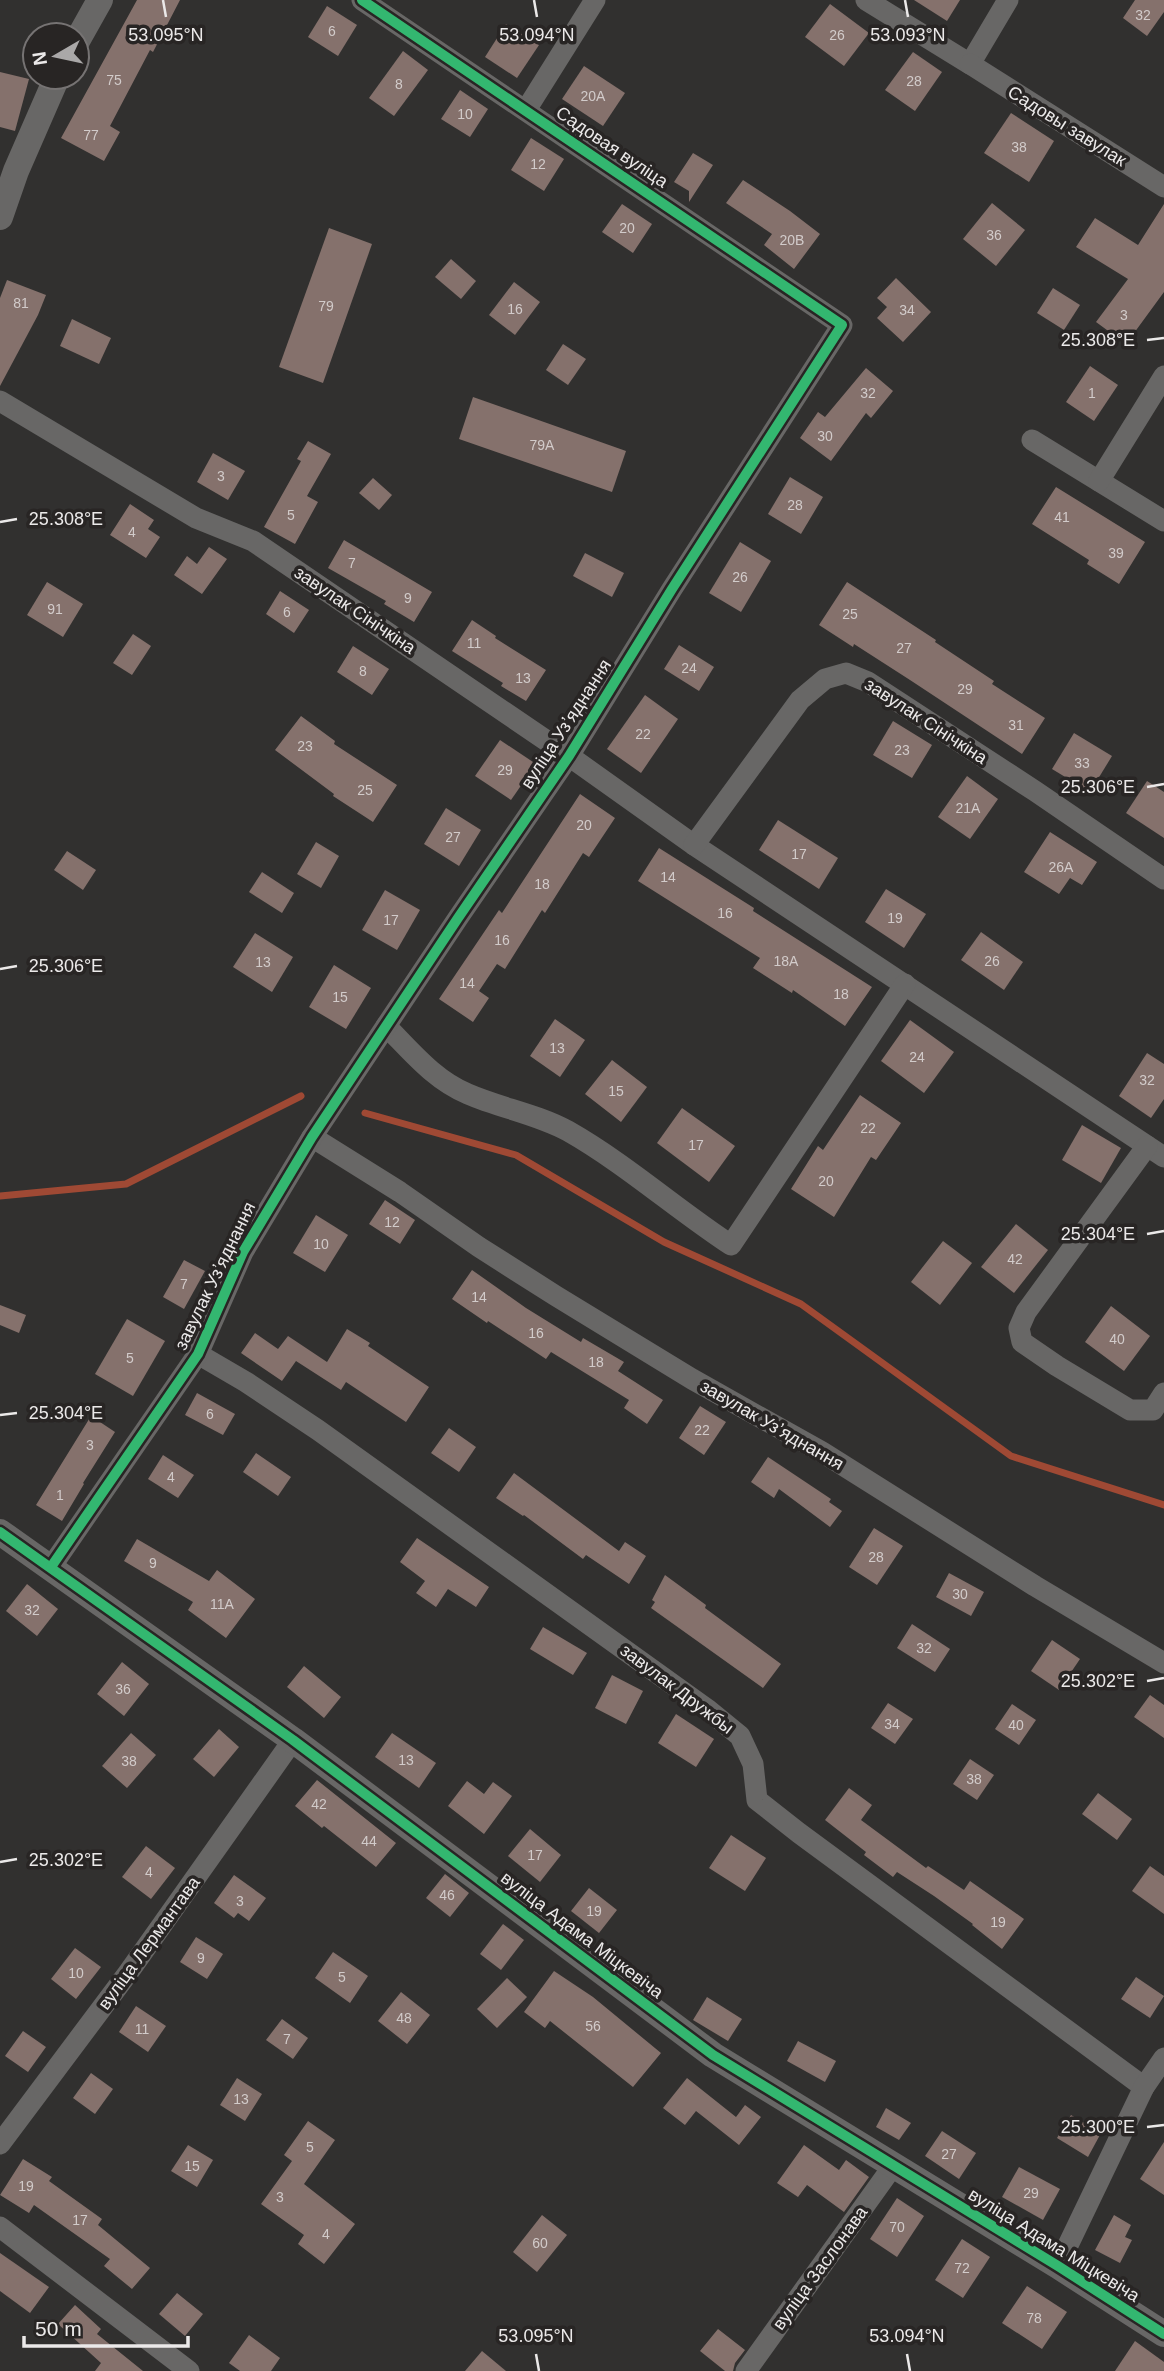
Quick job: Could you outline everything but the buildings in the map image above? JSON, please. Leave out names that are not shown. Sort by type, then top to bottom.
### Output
[{"type":"street","points":[[88,21],[100,0]]},
{"type":"street","name":"Садовая вуліца","points":[[362,0],[842,325]]},
{"type":"street","points":[[526,110],[595,0]]},
{"type":"street","points":[[866,0],[970,64],[1008,0]]},
{"type":"street","name":"Садовы завулак","points":[[970,64],[1164,187]]},
{"type":"street","points":[[0,217],[16,171],[51,91]]},
{"type":"street","name":"вуліца Узʼяднання","points":[[312,1137],[569,756],[672,589],[842,325]]},
{"type":"street","points":[[1099,481],[1164,376]]},
{"type":"street","name":"завулак Сінічкіна","points":[[0,401],[197,518],[253,541],[569,756],[694,845],[1156,1152]]},
{"type":"street","points":[[1032,440],[1164,521]]},
{"type":"street","name":"завулак Сінічкіна","points":[[694,845],[800,700],[825,679],[846,673],[868,682],[1164,879]]},
{"type":"street","points":[[386,1026],[438,1078],[467,1094],[566,1130],[616,1161],[731,1245],[905,984]]},
{"type":"street","name":"завулак Узʼяднання","points":[[51,1567],[74,1538],[198,1354],[243,1252],[312,1137],[556,1296],[692,1379],[822,1452],[1164,1663]]},
{"type":"street","points":[[1156,1152],[1026,1312],[1019,1328],[1022,1342],[1130,1410],[1153,1410],[1162,1396]]},
{"type":"street","name":"завулак Дружбы","points":[[198,1354],[318,1430],[707,1709],[740,1736],[752,1763],[757,1800],[1144,2087]]},
{"type":"street","name":"вуліца Адама Міцкевіча","points":[[0,1532],[293,1740],[713,2055],[1164,2334]]},
{"type":"street","name":"вуліца Лермантава","points":[[0,2144],[128,1973],[293,1740]]},
{"type":"street","points":[[1058,2266],[1144,2087],[1164,2058]]},
{"type":"street","name":"вуліца Заслонава","points":[[746,2371],[894,2166]]},
{"type":"street","points":[[0,2227],[189,2371]]},
{"type":"waterway","points":[[0,1196],[126,1184],[301,1096]]},
{"type":"waterway","points":[[365,1113],[516,1155],[664,1242],[801,1304],[1011,1456],[1164,1505]]},
{"type":"cycle path","points":[[51,1567],[198,1354],[243,1252],[312,1137],[569,756],[672,589],[842,325],[362,0]]},
{"type":"cycle path","points":[[0,1532],[293,1740],[713,2055],[1164,2334]]}]
